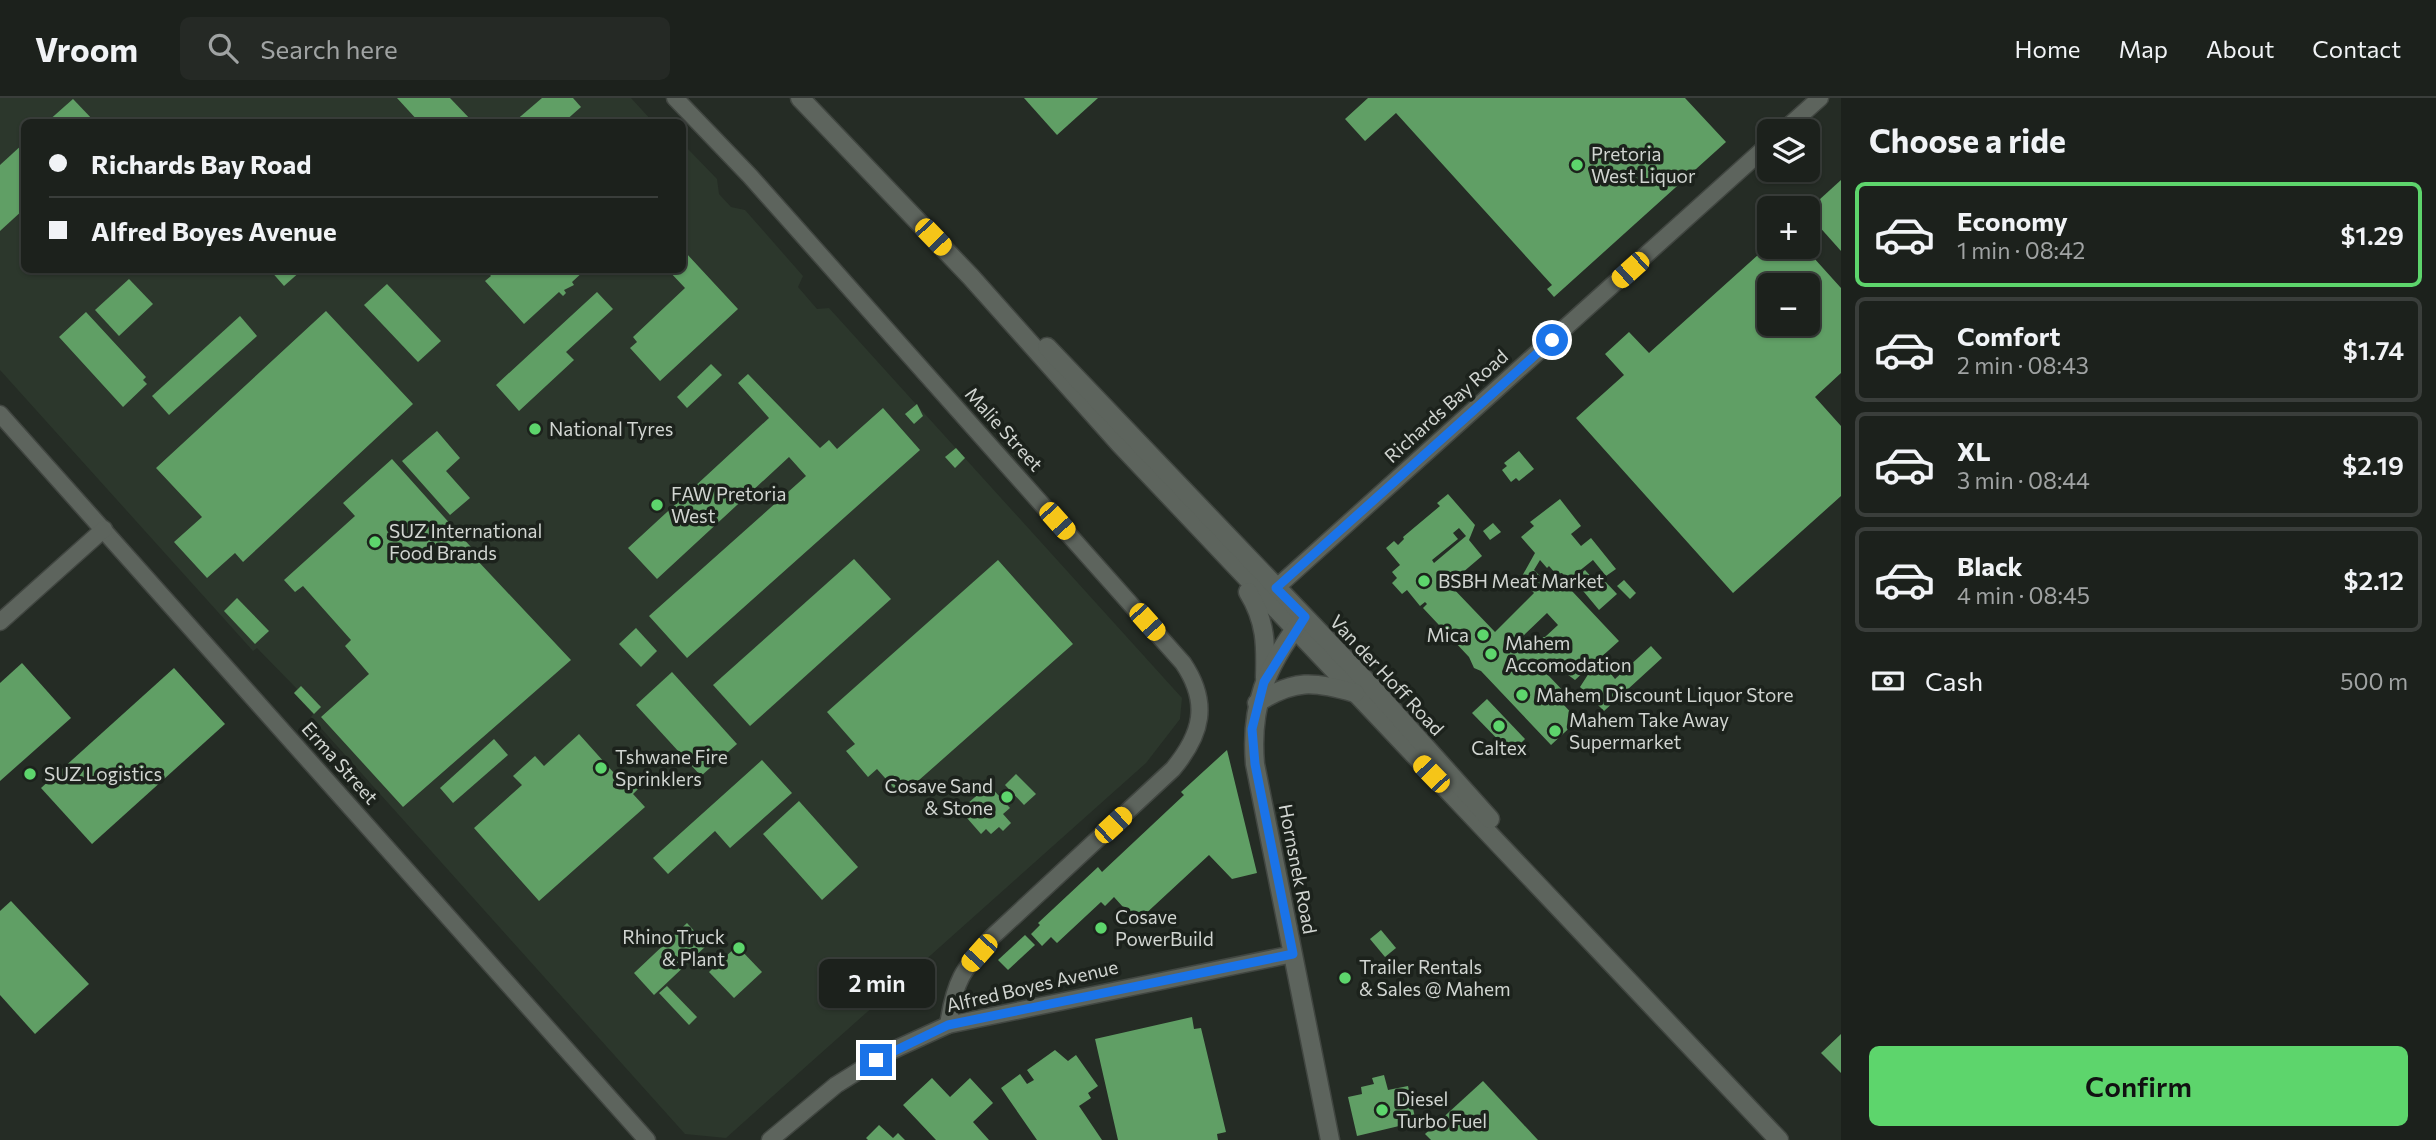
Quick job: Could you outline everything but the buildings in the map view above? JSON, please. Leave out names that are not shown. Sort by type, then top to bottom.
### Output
[{"type":"main road","name":"Van der Hoff Road","points":[[800,98],[971,277],[1110,433],[1210,538],[1300,623],[1792,1140]]},
{"type":"main road","name":"Van der Hoff Road","points":[[971,277],[1055,355],[1276,588],[1300,623],[1358,694],[1779,1140]]},
{"type":"main road","points":[[1210,538],[1260,610],[1266,632],[1264,682]]},
{"type":"main road","name":"Hornsnek Road","points":[[1300,623],[1264,682],[1252,729],[1255,764],[1330,1140]]},
{"type":"main road","points":[[1257,703],[1282,689],[1313,682],[1358,694]]},
{"type":"street","name":"Malie Street","points":[[675,98],[750,176],[1174,652],[1192,676],[1200,700],[1200,718],[1192,747],[1173,769],[992,937],[965,968],[954,988],[948,1025]]},
{"type":"street","points":[[1796,119],[1820,98]]},
{"type":"street","name":"Richards Bay Road","points":[[1276,588],[1757,155]]},
{"type":"street","name":"Erma Street","points":[[0,414],[647,1140]]},
{"type":"street","points":[[0,622],[104,529]]},
{"type":"street","name":"Alfred Boyes Avenue","points":[[770,1140],[836,1085],[889,1052],[948,1025],[1293,954]]},
{"type":"shaded area","points":[[0,98],[631,98],[650,119],[21,119],[21,273],[686,273],[686,147],[717,179],[719,194],[731,207],[745,210],[803,276],[798,287],[817,309],[829,308],[1182,698],[1180,719],[1146,763],[726,1138],[685,1134],[311,717],[313,714],[294,693],[297,689],[257,648],[253,651],[0,370]]},
{"type":"place","name":"Pretoria West Liquor","points":[[1577,165]]},
{"type":"place","name":"National Tyres","points":[[535,429]]},
{"type":"place","name":"FAW Pretoria West","points":[[657,505]]},
{"type":"place","name":"SUZ International Food Brands","points":[[375,542]]},
{"type":"place","name":"BSBH Meat Market","points":[[1424,581]]},
{"type":"place","name":"Mica","points":[[1483,635]]},
{"type":"place","name":"Mahem Accomodation","points":[[1491,654]]},
{"type":"place","name":"Mahem Discount Liquor Store","points":[[1522,695]]},
{"type":"place","name":"Caltex","points":[[1499,726]]},
{"type":"place","name":"Mahem Take Away Supermarket","points":[[1555,731]]},
{"type":"place","name":"Tshwane Fire Sprinklers","points":[[601,768]]},
{"type":"place","name":"SUZ Logistics","points":[[30,774]]},
{"type":"place","name":"Cosave Sand & Stone","points":[[1007,797]]},
{"type":"place","name":"Cosave PowerBuild","points":[[1101,928]]},
{"type":"place","name":"Rhino Truck & Plant","points":[[739,948]]},
{"type":"place","name":"Trailer Rentals & Sales @ Mahem","points":[[1345,978]]},
{"type":"place","name":"Diesel Turbo Fuel","points":[[1382,1110]]},
{"type":"route","points":[[876,1060],[948,1025],[1293,954],[1255,764],[1252,729],[1264,682],[1305,617],[1276,588],[1552,340]]}]
